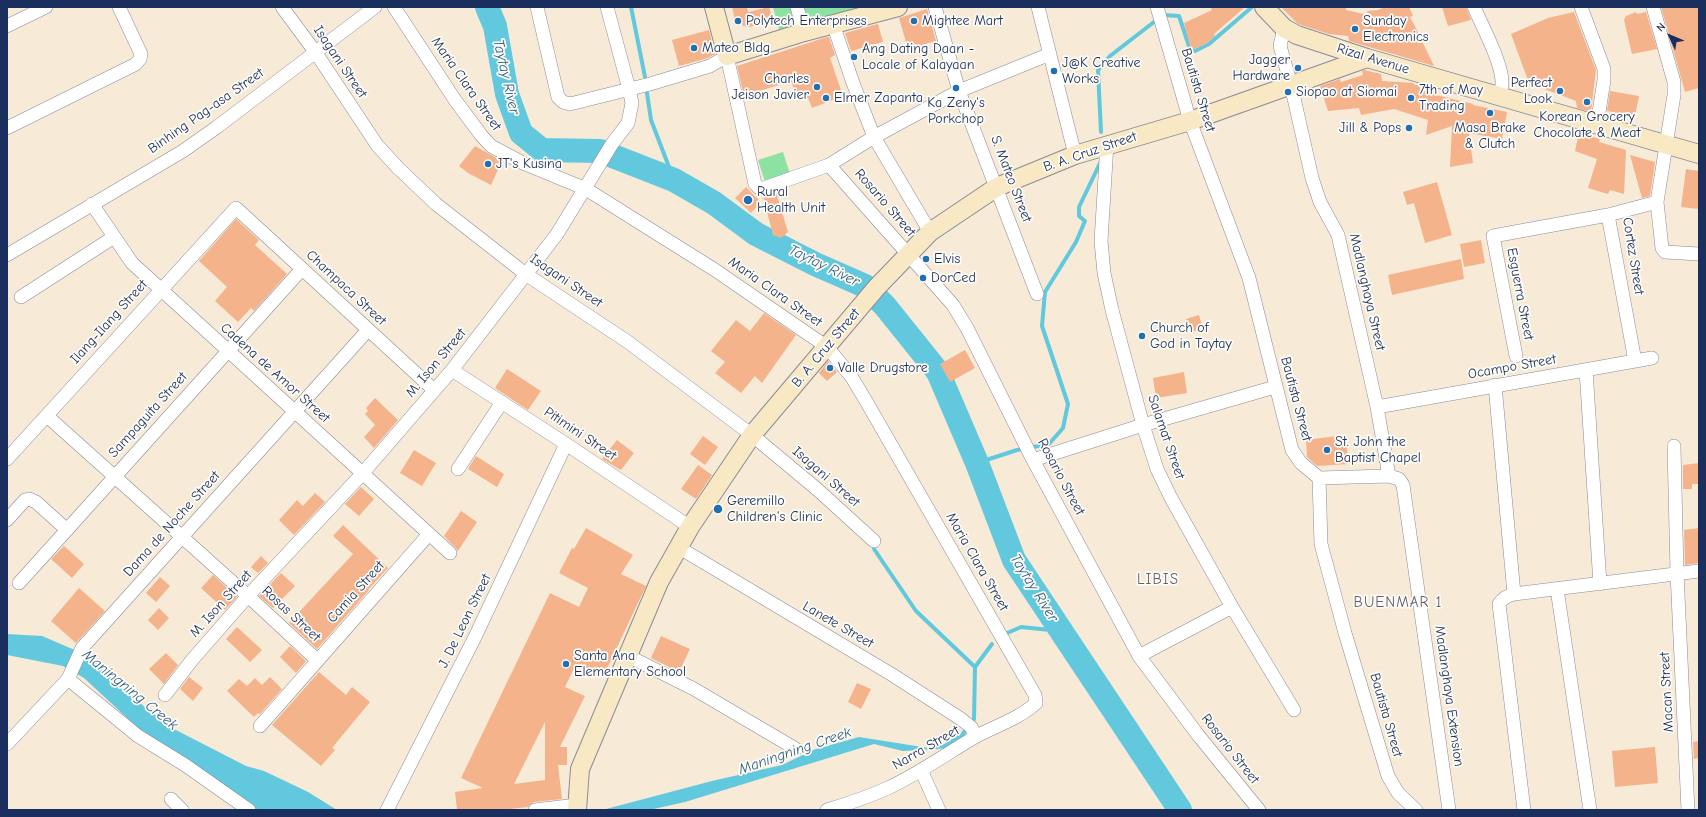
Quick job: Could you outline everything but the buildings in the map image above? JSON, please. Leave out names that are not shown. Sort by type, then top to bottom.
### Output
[{"type":"street","points":[[7,26],[46,7]]},
{"type":"street","points":[[7,128],[136,64],[140,59],[141,54],[119,7]]},
{"type":"street","name":"Isagani Street","points":[[282,7],[316,53],[377,145],[398,168],[436,204],[527,275],[628,342],[752,435],[818,490],[874,541]]},
{"type":"street","name":"Binhing Pag-asa Street","points":[[7,255],[183,151],[316,53],[375,7]]},
{"type":"street","name":"Maria Clara Street","points":[[394,7],[455,100],[491,146],[523,163],[586,189],[715,270],[827,347],[850,376],[866,401],[1035,695],[1036,703]]},
{"type":"street","points":[[537,7],[558,96],[562,102],[570,104],[710,66],[727,56],[804,32],[898,7]]},
{"type":"street","name":"M. Ison Street","points":[[165,694],[192,660],[248,596],[362,474],[452,370],[527,275],[557,234],[586,189],[612,144],[628,123],[632,103],[607,7]]},
{"type":"street","points":[[714,7],[727,56],[755,184],[760,188],[764,188],[830,165],[874,137],[959,91],[1050,54]]},
{"type":"street","points":[[797,7],[804,32]]},
{"type":"street","name":"S. Mateo Street","points":[[935,7],[959,91],[997,186],[1037,294]]},
{"type":"street","points":[[1038,7],[1075,155]]},
{"type":"street","name":"Rizal Avenue","points":[[1264,7],[1284,28],[1297,35],[1367,58],[1699,154]]},
{"type":"street","points":[[1474,7],[1496,58],[1502,77],[1502,85],[1499,96]]},
{"type":"street","points":[[1581,7],[1604,69],[1604,80],[1597,125]]},
{"type":"street","points":[[1653,7],[1674,82],[1674,95],[1667,145],[1657,202],[1662,248],[1665,252],[1699,254]]},
{"type":"street","name":"Bautista Street","points":[[1160,15],[1190,121],[1249,278],[1275,387],[1292,450],[1301,463],[1319,478],[1321,544],[1388,776],[1398,792],[1416,810]]},
{"type":"street","points":[[833,24],[853,83],[874,137],[930,232]]},
{"type":"street","name":"Madlanghaya Street","points":[[1284,28],[1280,46],[1291,85],[1312,178],[1320,202],[1338,235],[1377,407],[1389,476]]},
{"type":"street","name":"B. A. Cruz Street","points":[[577,807],[580,769],[659,582],[690,527],[752,435],[873,292],[908,253],[930,232],[997,186],[1075,155],[1107,144],[1190,121],[1367,58]]},
{"type":"street","name":"Salamat Street","points":[[1107,144],[1101,241],[1104,273],[1112,310],[1143,425],[1157,469],[1171,498],[1232,607],[1294,710]]},
{"type":"street","name":"Rosario Street","points":[[830,165],[953,305],[967,328],[1030,454],[1139,656],[1198,735],[1259,810]]},
{"type":"street","name":"Cortez Street","points":[[1635,361],[1608,215],[1657,202]]},
{"type":"street","name":"Cadena de Amor Street","points":[[92,204],[132,263],[450,553]]},
{"type":"street","name":"Champaca Street","points":[[236,208],[434,390]]},
{"type":"street","name":"Ilang-Ilang Street","points":[[7,459],[236,208]]},
{"type":"street","name":"Esguerra Street","points":[[1516,356],[1493,236],[1608,215]]},
{"type":"street","points":[[21,297],[114,237]]},
{"type":"street","name":"Sampaguita Street","points":[[19,584],[302,269]]},
{"type":"street","name":"Dama de Noche Street","points":[[7,744],[69,677],[82,648],[368,330]]},
{"type":"street","name":"Ocampo Street","points":[[1377,407],[1652,358]]},
{"type":"street","name":"Pitimini Street","points":[[452,370],[690,527]]},
{"type":"street","points":[[1586,370],[1600,584]]},
{"type":"street","points":[[1495,385],[1510,596]]},
{"type":"street","points":[[1030,454],[1143,425],[1275,387]]},
{"type":"street","points":[[458,469],[502,402]]},
{"type":"street","name":"Rosas Street","points":[[46,416],[248,596],[317,660]]},
{"type":"street","name":"J. De Leon Street","points":[[387,810],[475,637],[566,444]]},
{"type":"street","name":"Macan Street","points":[[1674,446],[1677,573],[1688,810]]},
{"type":"street","points":[[1319,478],[1389,476]]},
{"type":"street","name":"Madlanghaya Extension","points":[[1389,476],[1399,479],[1403,485],[1449,810]]},
{"type":"street","points":[[7,520],[25,500],[29,499],[36,502],[67,530]]},
{"type":"street","name":"Camia Street","points":[[260,726],[429,534]]},
{"type":"street","name":"Lanete Street","points":[[678,547],[891,674],[970,728]]},
{"type":"street","points":[[1524,810],[1499,604],[1510,596],[1699,571]]},
{"type":"street","points":[[1557,589],[1590,810]]},
{"type":"street","points":[[1139,656],[1232,607]]},
{"type":"street","points":[[628,656],[694,689],[796,749]]},
{"type":"street","points":[[69,677],[138,736],[191,769],[249,810]]},
{"type":"street","name":"Narra Street","points":[[827,810],[847,807],[921,770],[970,728],[997,728],[1036,703]]},
{"type":"street","points":[[921,770],[939,810]]},
{"type":"street","points":[[171,798],[182,810]]},
{"type":"street","points":[[535,810],[577,807]]},
{"type":"green space","points":[[773,7],[865,7],[779,30]]},
{"type":"green space","points":[[783,152],[790,174],[765,182],[758,160]]},
{"type":"water","points":[[7,634],[42,636],[91,657],[123,690],[172,728],[246,766],[264,771],[308,792],[337,810],[254,810],[138,728],[84,678],[63,666],[7,655]]},
{"type":"water","points":[[859,737],[935,749],[903,751],[874,744],[685,802],[649,810],[593,810],[606,809],[712,781],[782,765],[813,750]]},
{"type":"waterway","name":"Taytay River","points":[[487,7],[495,26],[507,94],[521,133],[542,150],[600,151],[674,180],[714,203],[756,234],[815,264],[865,286],[885,306],[938,372],[977,463],[1014,560],[1180,810]]},
{"type":"waterway","points":[[631,7],[645,77]]},
{"type":"waterway","points":[[1101,132],[1098,70],[1110,56],[1163,15],[1179,16],[1190,49],[1195,51],[1209,44],[1252,7]]},
{"type":"waterway","points":[[647,93],[651,120],[674,180]]},
{"type":"waterway","points":[[977,463],[1017,450],[1049,444],[1063,428],[1068,404],[1042,326],[1045,292],[1076,242],[1085,221],[1079,216],[1079,207],[1101,161]]},
{"type":"waterway","points":[[874,549],[916,611],[975,667]]},
{"type":"waterway","name":"Maningning Creek","points":[[1005,634],[1021,627],[1060,631]]},
{"type":"waterway","name":"Maningning Creek","points":[[930,748],[945,746],[962,735],[974,719],[975,667],[992,644]]},
{"type":"place","name":"Polytech Enterprises","points":[[738,21]]},
{"type":"place","name":"Mightee Mart","points":[[914,21]]},
{"type":"place","name":"Sunday Electronics","points":[[1355,29]]},
{"type":"place","name":"Mateo Bldg","points":[[694,48]]},
{"type":"place","name":"Ang Dating Daan - Locale of Kalayaan","points":[[854,57]]},
{"type":"place","name":"Jagger Hardware","points":[[1298,68]]},
{"type":"place","name":"J@K Creative Works","points":[[1054,71]]},
{"type":"place","name":"Charles Jeison Javier","points":[[817,87]]},
{"type":"place","name":"Ka Zeny's Porkchop","points":[[956,88]]},
{"type":"place","name":"Perfect Look","points":[[1560,91]]},
{"type":"place","name":"Siopao at Siomai","points":[[1288,92]]},
{"type":"place","name":"Elmer Zapanta","points":[[826,98]]},
{"type":"place","name":"7th of May Trading","points":[[1411,98]]},
{"type":"place","name":"Korean Grocery Chocolate & Meat","points":[[1587,102]]},
{"type":"place","name":"Masa Brake & Clutch","points":[[1490,113]]},
{"type":"place","name":"Jill & Pops","points":[[1409,128]]},
{"type":"place","name":"JT's Kusina","points":[[488,164]]},
{"type":"place","name":"Rural Health Unit","points":[[748,200]]},
{"type":"place","name":"Elvis","points":[[926,259]]},
{"type":"place","name":"DorCed","points":[[923,278]]},
{"type":"place","name":"Church of God in Taytay","points":[[1142,336]]},
{"type":"place","name":"Valle Drugstore","points":[[830,368]]},
{"type":"place","name":"St. John the Baptist Chapel","points":[[1327,450]]},
{"type":"place","name":"Geremillo Children's Clinic","points":[[718,509]]},
{"type":"place","name":"Santa Ana Elementary School","points":[[566,664]]},
{"type":"district","name":"LIBIS","points":[[1158,580]]},
{"type":"district","name":"BUENMAR 1","points":[[1398,603]]}]
